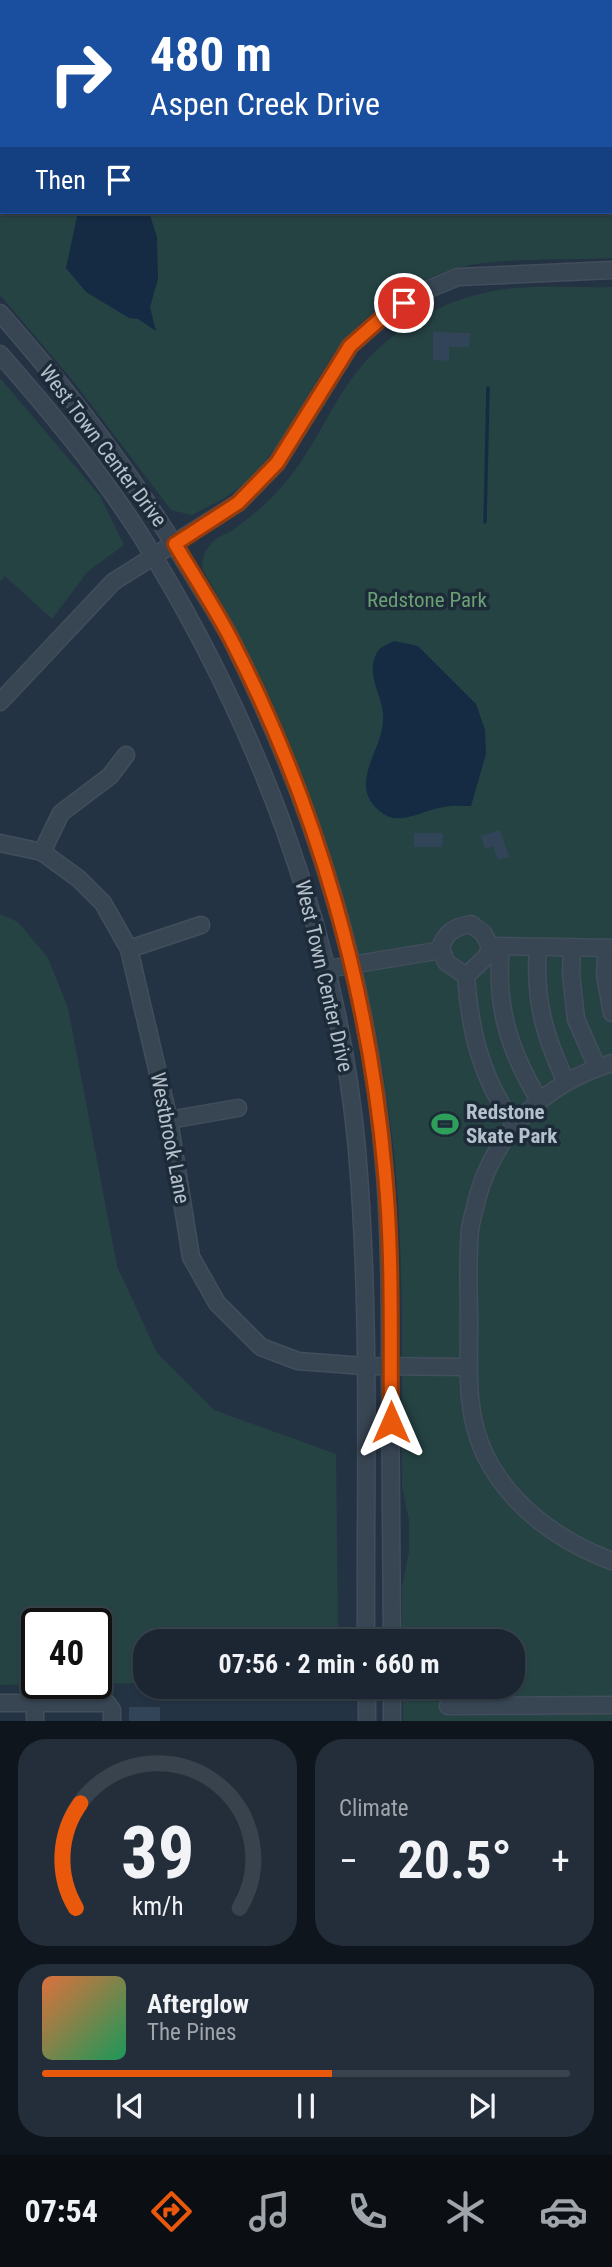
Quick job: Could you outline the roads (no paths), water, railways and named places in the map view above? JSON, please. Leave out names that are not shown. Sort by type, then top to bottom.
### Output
[{"type":"street","points":[[0,702],[113,582],[238,503],[277,463],[350,346],[385,315],[424,291],[458,277],[612,271]]},
{"type":"street","name":"West Town Center Drive","points":[[0,313],[108,445],[175,544],[234,644],[284,753],[330,882],[352,964],[373,1071],[385,1173],[390,1261],[392,1629]]},
{"type":"street","name":"West Town Center Drive","points":[[0,354],[93,467],[154,558],[214,662],[274,799],[300,872],[327,969],[347,1075],[356,1147],[364,1255],[366,1629]]},
{"type":"street","points":[[42,852],[61,813],[110,776],[126,755]]},
{"type":"street","name":"Westbrook Lane","points":[[0,843],[42,852],[79,879],[103,903],[130,949],[169,1120],[191,1257],[218,1303],[261,1347],[298,1361],[390,1367],[469,1367]]},
{"type":"street","points":[[439,951],[444,936],[457,926],[471,924],[495,946],[510,1044],[539,1100]]},
{"type":"street","points":[[130,949],[201,925]]},
{"type":"street","points":[[495,946],[609,948],[605,974],[612,1013]]},
{"type":"street","points":[[466,976],[495,946]]},
{"type":"street","points":[[538,947],[536,971],[541,1022],[548,1045],[566,1082]]},
{"type":"street","points":[[572,947],[571,974],[576,1019],[604,1065],[566,1082],[539,1100],[513,1124],[484,1173],[470,1227],[469,1397],[474,1429],[487,1458],[504,1485],[529,1513],[558,1536],[612,1561]]},
{"type":"street","points":[[327,969],[439,951]]},
{"type":"street","points":[[439,951],[446,962],[466,976]]},
{"type":"street","points":[[466,976],[469,1020],[476,1050],[500,1105],[513,1124]]},
{"type":"street","points":[[169,1120],[237,1108]]},
{"type":"street","points":[[367,1699],[367,1721]]},
{"type":"street","points":[[392,1699],[392,1721]]},
{"type":"street","points":[[0,1703],[107,1703],[112,1710],[112,1721]]},
{"type":"street","points":[[35,1703],[35,1721]]},
{"type":"street","points":[[448,1706],[612,1705]]},
{"type":"water","points":[[78,214],[150,214],[157,237],[158,279],[150,307],[156,331],[86,292],[66,268]]},
{"type":"water","points":[[394,641],[418,646],[476,704],[485,730],[486,754],[471,806],[447,806],[408,817],[393,818],[379,811],[368,796],[366,787],[369,768],[383,724],[373,664],[378,651]]},
{"type":"waterway","points":[[485,522],[488,388]]},
{"type":"place","name":"Redstone Skate Park","points":[[445,1124]]},
{"type":"park label","name":"Redstone Park","points":[[427,600]]}]
